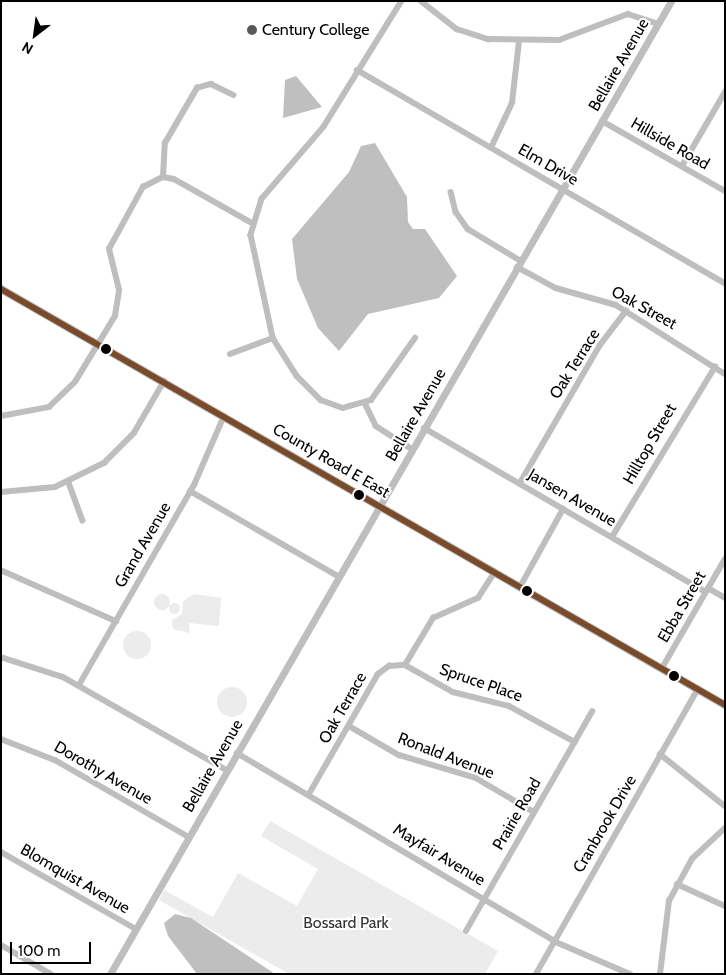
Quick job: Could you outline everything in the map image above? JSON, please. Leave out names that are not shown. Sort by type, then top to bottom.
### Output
[{"type":"main road","name":"County Road E East","points":[[1,289],[380,504],[725,705]]},
{"type":"street","points":[[402,1],[324,127],[262,199],[252,224],[253,257],[274,338],[296,376],[321,400],[344,408],[365,403],[415,338]]},
{"type":"street","points":[[421,1],[466,34],[519,42],[572,37],[620,15],[637,15],[658,24]]},
{"type":"street","name":"Bellaire Avenue","points":[[110,974],[671,1]]},
{"type":"street","points":[[491,148],[512,103],[519,42]]},
{"type":"street","name":"Elm Drive","points":[[358,70],[725,283]]},
{"type":"street","points":[[163,177],[165,143],[197,88],[211,84],[234,95]]},
{"type":"street","points":[[682,166],[725,92]]},
{"type":"street","name":"Hillside Road","points":[[602,121],[725,191]]},
{"type":"street","points":[[1,416],[31,414],[57,402],[70,390],[118,307],[119,290],[108,256],[110,241],[138,193],[163,177],[179,182],[252,224]]},
{"type":"street","name":"Oak Street","points":[[451,192],[456,212],[468,229],[519,264],[556,288],[596,297],[626,311],[725,374]]},
{"type":"street","name":"Oak Terrace","points":[[520,483],[600,345],[626,311]]},
{"type":"street","points":[[230,354],[274,338]]},
{"type":"street","name":"Hilltop Street","points":[[612,537],[715,367]]},
{"type":"street","points":[[1,492],[41,490],[69,483],[104,463],[124,444],[164,382]]},
{"type":"street","points":[[365,403],[376,426],[412,449]]},
{"type":"street","name":"Grand Avenue","points":[[79,685],[190,491],[224,416]]},
{"type":"street","name":"Jansen Avenue","points":[[424,428],[612,537],[707,590],[725,598]]},
{"type":"street","points":[[69,483],[83,521]]},
{"type":"street","points":[[190,491],[338,576]]},
{"type":"street","points":[[520,587],[564,509]]},
{"type":"street","name":"Ebba Street","points":[[662,668],[725,559]]},
{"type":"street","points":[[2,571],[116,621]]},
{"type":"street","points":[[405,665],[433,618],[478,598],[495,572]]},
{"type":"street","points":[[1,657],[79,685],[227,770]]},
{"type":"street","name":"Oak Terrace","points":[[309,794],[378,674],[389,666],[405,665]]},
{"type":"street","name":"Spruce Place","points":[[405,665],[454,692],[509,706],[575,742]]},
{"type":"street","name":"Cranbrook Drive","points":[[536,974],[556,942],[698,689]]},
{"type":"street","name":"Prairie Road","points":[[466,931],[592,712]]},
{"type":"street","name":"Ronald Avenue","points":[[349,726],[399,755],[476,778],[534,812]]},
{"type":"street","name":"Dorothy Avenue","points":[[1,739],[55,760],[189,837]]},
{"type":"street","name":"Mayfair Avenue","points":[[237,754],[309,794],[556,942],[630,974]]},
{"type":"street","points":[[660,754],[725,806]]},
{"type":"street","points":[[660,974],[665,918],[677,884],[694,856],[725,828]]},
{"type":"street","name":"Blomquist Avenue","points":[[1,852],[136,929]]},
{"type":"street","points":[[677,884],[725,906]]},
{"type":"street","points":[[1,945],[51,974]]},
{"type":"green space","points":[[159,594],[165,594],[170,599],[168,608],[159,610],[154,605],[154,599]]},
{"type":"green space","points":[[194,594],[221,598],[219,626],[189,623],[190,633],[173,629],[172,620],[182,614],[183,601]]},
{"type":"green space","points":[[174,602],[180,608],[174,614],[168,608]]},
{"type":"green space","points":[[137,631],[147,635],[151,645],[147,655],[137,659],[127,655],[123,645],[127,635]]},
{"type":"green space","points":[[232,687],[243,691],[247,702],[243,713],[232,717],[221,713],[217,702],[221,691]]},
{"type":"green space","name":"Bossard Park","points":[[270,821],[498,951],[485,974],[289,974],[159,900],[164,890],[213,917],[238,873],[297,906],[318,869],[261,836]]},
{"type":"shaded area","points":[[296,76],[322,107],[283,118],[285,80]]},
{"type":"shaded area","points":[[375,143],[407,197],[408,222],[413,229],[425,229],[457,276],[439,298],[368,314],[339,351],[318,328],[297,279],[292,239],[349,172],[361,146]]},
{"type":"shaded area","points":[[175,914],[191,918],[275,974],[197,974],[168,936],[164,923]]},
{"type":"transit line","points":[[1,289],[725,705]]},
{"type":"place","name":"Century College","points":[[252,30]]}]
